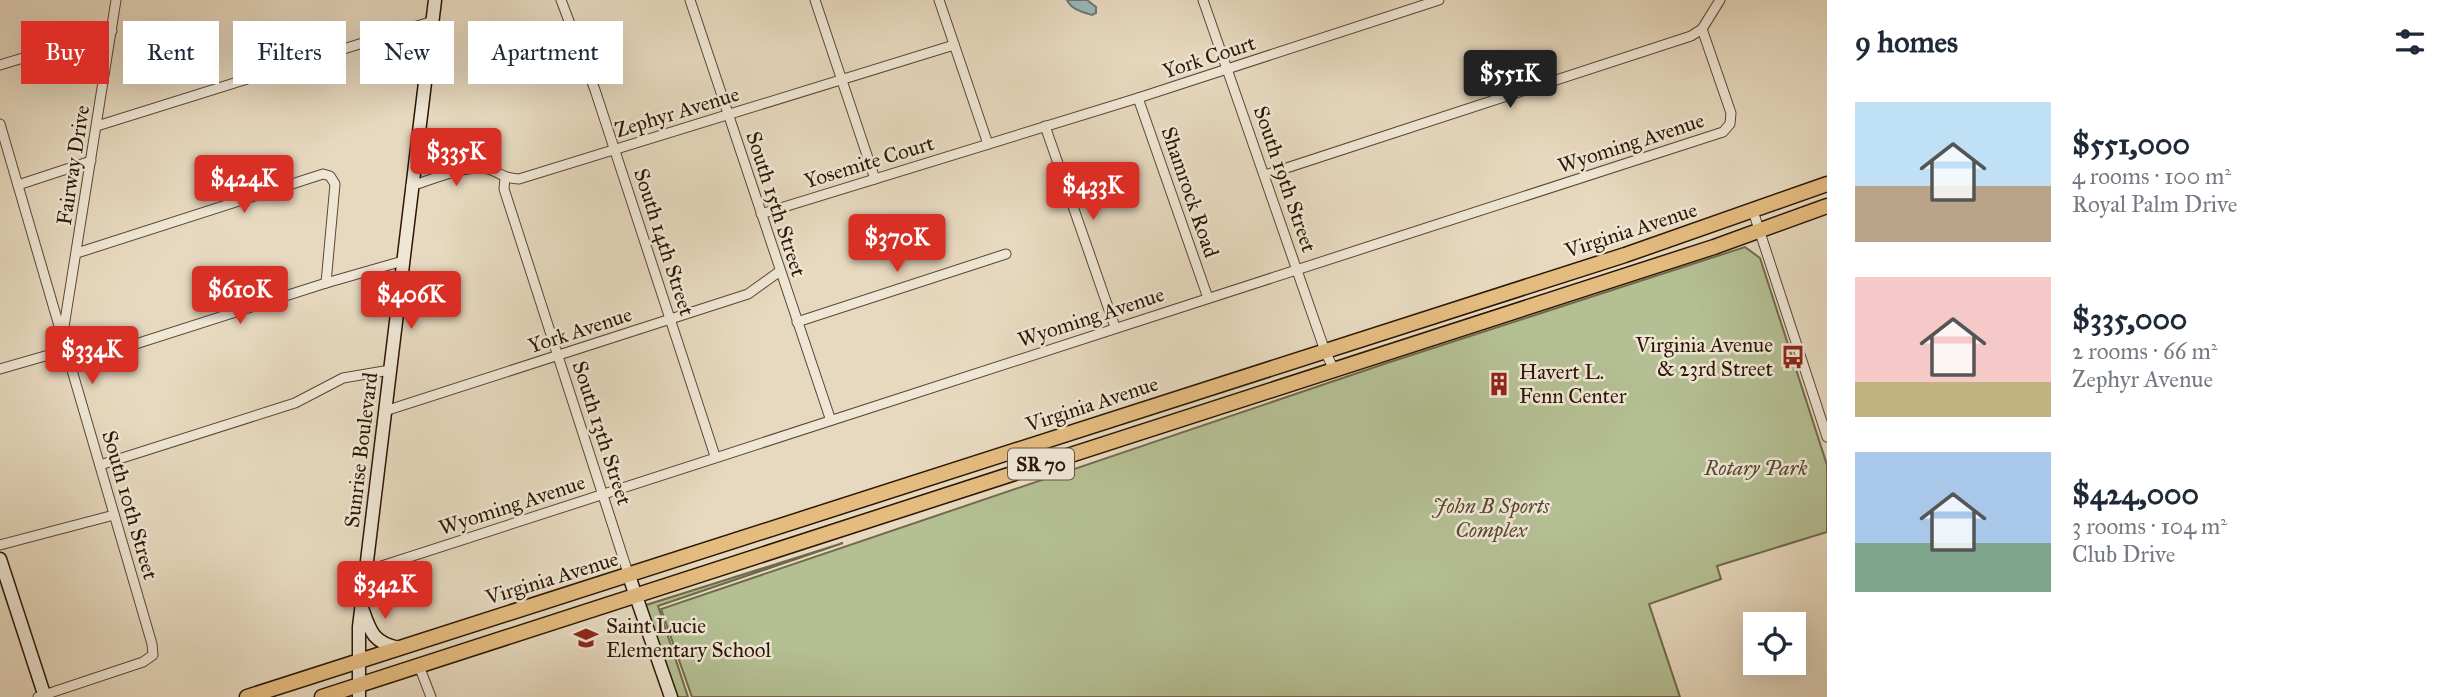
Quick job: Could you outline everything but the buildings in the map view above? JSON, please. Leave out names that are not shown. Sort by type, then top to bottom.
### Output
[{"type":"main road","name":"Virginia Avenue","points":[[247,697],[1625,255],[1827,184]]},
{"type":"main road","name":"Virginia Avenue","points":[[322,697],[359,691],[419,666],[1516,312],[1827,206]]},
{"type":"main road","points":[[1516,312],[1523,297],[1625,255]]},
{"type":"street","name":"Fairway Drive","points":[[63,334],[116,0]]},
{"type":"street","name":"Sunrise Boulevard","points":[[433,21],[435,0]]},
{"type":"street","name":"South 14th Street","points":[[561,0],[569,21]]},
{"type":"street","name":"South 15th Street","points":[[690,0],[830,418]]},
{"type":"street","points":[[815,0],[874,179]]},
{"type":"street","points":[[939,0],[988,144]]},
{"type":"street","name":"South 19th Street","points":[[1203,0],[1325,351],[1334,370]]},
{"type":"street","name":"York Court","points":[[988,144],[1439,0]]},
{"type":"street","points":[[1265,175],[1691,36],[1702,29],[1720,0]]},
{"type":"street","name":"Wyoming Avenue","points":[[366,571],[830,418],[1723,132],[1730,124],[1731,113],[1702,29]]},
{"type":"street","points":[[0,65],[112,31]]},
{"type":"street","points":[[97,127],[360,44]]},
{"type":"street","name":"Zephyr Avenue","points":[[411,186],[472,168],[488,169],[505,178],[519,178],[954,45]]},
{"type":"street","name":"Sunrise Boulevard","points":[[359,691],[362,606],[425,84]]},
{"type":"street","name":"South 14th Street","points":[[592,84],[715,456]]},
{"type":"street","name":"Shamrock Road","points":[[1138,98],[1208,298]]},
{"type":"street","name":"South 10th Street","points":[[0,124],[63,334],[153,654],[144,662],[42,696]]},
{"type":"street","points":[[1045,126],[1115,327]]},
{"type":"street","name":"Yosemite Court","points":[[761,215],[988,144]]},
{"type":"street","points":[[18,185],[91,161]]},
{"type":"street","points":[[77,253],[323,174],[330,176],[335,184],[326,283]]},
{"type":"street","name":"South 13th Street","points":[[505,178],[504,189],[556,356],[671,697]]},
{"type":"street","points":[[1753,211],[1827,437]]},
{"type":"street","points":[[797,322],[1006,254]]},
{"type":"street","points":[[70,365],[403,261]]},
{"type":"street","name":"York Avenue","points":[[385,411],[748,294],[780,271]]},
{"type":"street","points":[[0,369],[66,350]]},
{"type":"street","points":[[100,465],[295,403],[344,379],[390,370]]},
{"type":"street","points":[[920,482],[926,501]]},
{"type":"street","points":[[0,545],[114,515]]},
{"type":"street","points":[[0,559],[5,589],[42,696]]},
{"type":"street","points":[[362,606],[377,640],[399,648]]},
{"type":"street","points":[[419,666],[431,697]]},
{"type":"green space","name":"John B Sports Complex","points":[[1745,247],[1760,258],[1827,465],[1827,532],[1717,566],[1721,579],[1649,604],[1680,697],[692,697],[661,609],[1387,363]]},
{"type":"green space","points":[[843,543],[658,606],[688,697],[676,697],[643,606]]},
{"type":"water","points":[[1067,0],[1087,0],[1096,7],[1096,13],[1092,15],[1078,10]]},
{"type":"place","name":"Virginia Avenue & 23rd Street","points":[[1793,357]]},
{"type":"place","name":"Havert L. Fenn Center","points":[[1499,384]]},
{"type":"place","name":"Saint Lucie Elementary School","points":[[586,638]]},
{"type":"park label","name":"Rotary Park","points":[[1756,468]]}]
